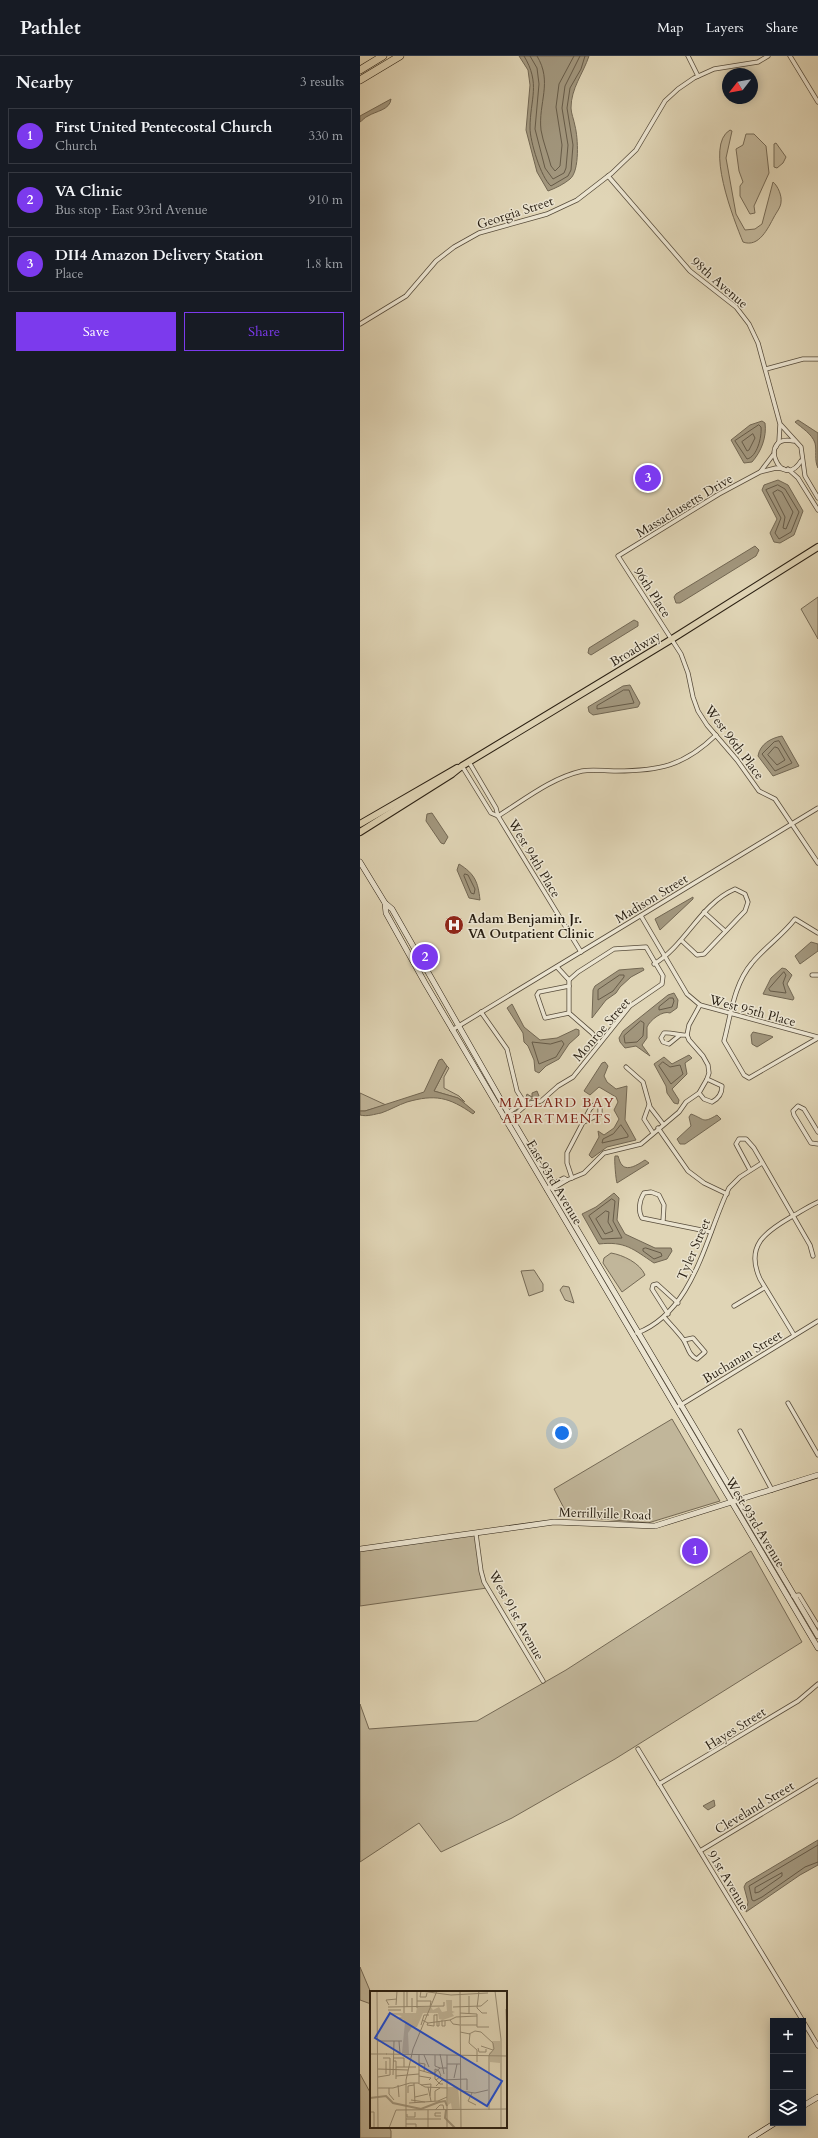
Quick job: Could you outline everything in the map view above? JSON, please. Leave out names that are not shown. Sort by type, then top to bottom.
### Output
[{"type":"highway","points":[[360,70],[383,56]]},
{"type":"highway","points":[[360,80],[400,56]]},
{"type":"main road","name":"Broadway","points":[[360,832],[452,774],[469,761],[672,639],[818,546]]},
{"type":"main road","name":"Broadway","points":[[360,824],[450,770],[462,766]]},
{"type":"street","points":[[688,56],[698,76]]},
{"type":"street","name":"Georgia Street","points":[[360,324],[406,296],[436,260],[454,247],[479,233],[547,214],[577,200],[608,176],[636,150],[665,101],[678,89],[698,76],[714,69],[758,62],[768,56]]},
{"type":"street","points":[[790,56],[818,102]]},
{"type":"street","name":"98th Avenue","points":[[608,176],[690,271],[736,307],[744,316],[754,333],[766,369],[780,424],[779,440],[773,455],[760,472]]},
{"type":"street","points":[[766,369],[803,359],[818,358]]},
{"type":"street","name":"98th Avenue","points":[[780,424],[802,452],[801,461],[805,476],[818,498]]},
{"type":"street","points":[[776,447],[784,441],[794,441]]},
{"type":"street","points":[[773,455],[776,463],[798,478],[818,510]]},
{"type":"street","points":[[760,472],[776,468],[786,469],[796,467],[801,461]]},
{"type":"street","name":"Massachusetts Drive","points":[[618,556],[719,494],[760,472]]},
{"type":"street","name":"96th Place","points":[[618,556],[672,639]]},
{"type":"street","name":"West 96th Place","points":[[672,639],[681,654],[688,674],[692,697],[698,711],[759,791],[775,799],[818,864]]},
{"type":"street","points":[[498,816],[555,781],[571,774],[584,771],[651,770],[676,764],[702,749],[716,735]]},
{"type":"street","name":"West 94th Place","points":[[469,761],[496,808],[498,816],[581,952]]},
{"type":"street","name":"West 94th Place","points":[[462,766],[492,813],[498,816]]},
{"type":"street","name":"Madison Street","points":[[452,1030],[818,808]]},
{"type":"street","name":"East 93rd Avenue","points":[[360,862],[385,903],[392,909],[632,1334],[678,1406]]},
{"type":"street","points":[[654,964],[666,957],[704,912],[727,892],[735,889],[745,894],[748,902],[745,911],[704,954],[697,955],[681,940]]},
{"type":"street","name":"East 93rd Avenue","points":[[385,903],[386,913],[452,1030],[503,1117],[550,1188],[638,1332],[678,1406]]},
{"type":"street","points":[[704,912],[725,931]]},
{"type":"street","points":[[641,916],[666,957]]},
{"type":"street","points":[[818,933],[795,919],[788,928],[751,963],[741,979],[735,994],[724,1041],[744,1075],[749,1078],[818,1037]]},
{"type":"street","name":"Monroe Street","points":[[503,1117],[509,1114],[517,1113],[526,1105],[541,1101],[558,1086],[573,1077],[630,1006],[662,984],[663,976],[654,964],[650,951],[646,947],[614,949],[569,980]]},
{"type":"street","name":"West 95th Place","points":[[666,957],[687,994],[700,1005],[731,1015],[818,1037]]},
{"type":"street","points":[[557,966],[569,980],[569,1014]]},
{"type":"street","points":[[812,975],[818,976]]},
{"type":"street","points":[[569,986],[539,992],[537,995],[545,1018],[569,1014],[592,1033],[600,1043]]},
{"type":"street","points":[[550,1188],[584,1173],[604,1153],[641,1144],[658,1128],[679,1112],[686,1102],[697,1094],[708,1079],[708,1065],[703,1056],[689,1040],[687,1035],[689,1025],[700,1005]]},
{"type":"street","points":[[481,1012],[507,1049],[517,1090],[526,1105]]},
{"type":"street","points":[[680,1035],[669,1044],[663,1042],[661,1038],[664,1033],[668,1032],[687,1035]]},
{"type":"street","points":[[626,1067],[643,1082],[650,1105],[663,1124]]},
{"type":"street","points":[[697,1094],[708,1102],[712,1102],[719,1096],[722,1086],[708,1079]]},
{"type":"street","points":[[650,1105],[644,1119],[653,1133]]},
{"type":"street","points":[[572,1178],[567,1163],[567,1153],[582,1123],[592,1106],[600,1106],[600,1114],[582,1123]]},
{"type":"street","points":[[818,1132],[804,1109],[798,1106],[794,1115],[811,1143],[818,1144]]},
{"type":"street","points":[[658,1128],[688,1171],[704,1183],[727,1194]]},
{"type":"street","points":[[750,1170],[737,1149],[736,1144],[738,1139],[743,1138],[749,1141],[810,1245],[813,1256]]},
{"type":"street","name":"Tyler Street","points":[[632,1334],[664,1317],[678,1303],[684,1294],[727,1194],[734,1182],[762,1163]]},
{"type":"street","points":[[663,1221],[664,1205],[659,1195],[651,1192],[644,1193],[640,1204],[640,1214],[642,1218],[663,1221],[711,1232]]},
{"type":"street","points":[[794,1335],[764,1288],[756,1271],[755,1256],[760,1240],[768,1231],[818,1202]]},
{"type":"street","points":[[668,1314],[652,1290],[652,1286],[657,1284],[678,1303]]},
{"type":"street","points":[[734,1306],[764,1288]]},
{"type":"street","points":[[664,1317],[684,1340],[686,1348],[694,1358],[697,1359],[705,1352],[693,1338],[684,1340]]},
{"type":"street","name":"Buchanan Street","points":[[678,1406],[818,1321]]},
{"type":"street","points":[[788,1404],[818,1455]]},
{"type":"street","name":"West 93rd Avenue","points":[[678,1406],[738,1501],[818,1636]]},
{"type":"street","name":"West 93rd Avenue","points":[[678,1406],[732,1503],[818,1648]]},
{"type":"street","points":[[740,1431],[772,1490]]},
{"type":"street","name":"Merrillville Road","points":[[360,1549],[554,1522],[655,1526],[818,1475]]},
{"type":"street","name":"West 91st Avenue","points":[[476,1534],[484,1582],[543,1681]]},
{"type":"street","points":[[788,1598],[794,1595],[800,1595],[818,1626]]},
{"type":"street","name":"Hayes Street","points":[[660,1784],[798,1701],[818,1684]]},
{"type":"street","name":"91st Avenue","points":[[638,1749],[801,2018]]},
{"type":"street","name":"Cleveland Street","points":[[700,1851],[818,1780]]},
{"type":"street","name":"91st Avenue","points":[[806,2026],[818,2046]]},
{"type":"street","points":[[806,2104],[818,2097]]},
{"type":"street","points":[[751,2138],[770,2126]]},
{"type":"shaded area","points":[[730,130],[732,131],[726,158],[736,214],[745,230],[755,229],[762,224],[773,182],[781,197],[780,206],[769,226],[758,240],[749,243],[743,242],[728,201],[720,166],[720,151],[723,138]]},
{"type":"shaded area","points":[[746,134],[754,134],[766,146],[769,173],[754,206],[755,213],[750,214],[740,196],[740,186],[743,182],[739,171],[736,149],[743,145]]},
{"type":"shaded area","points":[[776,143],[786,157],[783,163],[777,168],[774,167],[774,144]]},
{"type":"shaded area","points":[[818,597],[818,639],[801,609]]},
{"type":"shaded area","points":[[447,1066],[449,1068],[444,1077],[444,1088],[459,1096],[465,1102],[458,1098],[434,1091]]},
{"type":"shaded area","points":[[360,1093],[386,1105],[360,1111]]},
{"type":"shaded area","points":[[611,1253],[631,1260],[643,1271],[645,1275],[622,1292],[603,1263],[604,1258]]},
{"type":"shaded area","points":[[534,1270],[543,1284],[543,1291],[529,1296],[521,1271]]},
{"type":"shaded area","points":[[563,1286],[569,1287],[574,1303],[565,1300],[560,1290]]},
{"type":"shaded area","points":[[672,1419],[720,1501],[648,1523],[568,1516],[554,1489]]},
{"type":"shaded area","points":[[476,1534],[481,1571],[487,1588],[360,1606],[360,1549]]},
{"type":"shaded area","points":[[751,1551],[802,1642],[615,1759],[512,1818],[441,1852],[419,1823],[360,1862],[360,1704],[369,1729],[477,1721],[566,1670]]},
{"type":"shaded area","points":[[360,1967],[370,1991],[370,2004],[360,2000]]},
{"type":"shaded area","points":[[360,2074],[370,2092],[370,2128],[390,2128],[391,2138],[360,2138]]},
{"type":"water","points":[[519,56],[589,56],[575,88],[572,101],[571,110],[576,131],[577,145],[577,162],[575,169],[570,179],[560,186],[548,191],[537,172],[526,130],[530,85],[528,70]]},
{"type":"water","points":[[391,99],[388,106],[360,122],[360,116]]},
{"type":"water","points":[[798,420],[818,433],[818,468],[814,440],[795,422]]},
{"type":"water","points":[[762,421],[765,423],[765,434],[761,449],[752,462],[744,463],[731,440],[750,425]]},
{"type":"water","points":[[778,480],[788,485],[803,511],[794,535],[780,543],[774,542],[770,533],[777,519],[762,490],[764,485]]},
{"type":"water","points":[[755,546],[759,550],[756,556],[680,603],[676,603],[674,597],[676,594]]},
{"type":"water","points":[[634,620],[638,622],[638,626],[591,655],[588,653],[589,648]]},
{"type":"water","points":[[630,685],[640,703],[638,707],[593,715],[589,712],[588,707],[623,686]]},
{"type":"water","points":[[782,736],[799,766],[773,776],[758,756],[761,748],[767,742]]},
{"type":"water","points":[[432,813],[448,837],[444,844],[441,843],[426,821],[427,814]]},
{"type":"water","points":[[459,864],[469,871],[475,879],[480,900],[469,898],[457,870]]},
{"type":"water","points":[[693,897],[693,899],[660,930],[655,919]]},
{"type":"water","points":[[811,942],[818,944],[818,951],[800,964],[795,956]]},
{"type":"water","points":[[643,968],[644,970],[631,977],[616,993],[606,1000],[592,1018],[593,990],[595,986],[619,970]]},
{"type":"water","points":[[782,968],[786,969],[792,975],[787,984],[794,998],[793,1000],[763,994],[771,978]]},
{"type":"water","points":[[674,993],[678,1000],[677,1008],[670,1013],[667,1012],[657,1016],[647,1027],[647,1038],[642,1045],[650,1056],[636,1046],[625,1048],[620,1042],[619,1038],[623,1031],[668,995]]},
{"type":"water","points":[[512,1004],[524,1027],[540,1040],[557,1038],[576,1029],[579,1030],[579,1035],[569,1044],[559,1059],[546,1066],[539,1073],[535,1071],[534,1060],[528,1046],[524,1042],[523,1033],[507,1008]]},
{"type":"water","points":[[753,1032],[773,1037],[757,1047],[752,1044],[751,1035]]},
{"type":"water","points":[[689,1055],[692,1058],[685,1063],[687,1074],[672,1089],[679,1100],[678,1104],[674,1103],[667,1093],[666,1086],[654,1064],[664,1057],[672,1064]]},
{"type":"water","points":[[442,1059],[447,1066],[434,1091],[458,1098],[475,1112],[473,1114],[449,1101],[426,1098],[407,1102],[381,1113],[368,1116],[360,1115],[360,1111],[365,1111],[424,1092],[439,1060]]},
{"type":"water","points":[[605,1062],[608,1066],[604,1076],[607,1082],[616,1089],[627,1086],[625,1120],[636,1140],[607,1147],[592,1158],[589,1155],[599,1137],[598,1131],[604,1135],[614,1128],[619,1119],[614,1110],[618,1102],[616,1097],[599,1087],[590,1095],[584,1091],[602,1063]]},
{"type":"water","points":[[537,1091],[539,1096],[529,1100],[526,1097],[527,1094],[532,1097],[532,1093]]},
{"type":"water","points":[[691,1114],[704,1120],[717,1115],[721,1119],[685,1144],[680,1144],[677,1139],[691,1126],[689,1117]]},
{"type":"water","points":[[615,1156],[618,1156],[621,1164],[627,1168],[645,1160],[649,1163],[617,1183]]},
{"type":"water","points":[[614,1193],[619,1198],[617,1220],[625,1234],[655,1248],[671,1248],[672,1251],[667,1259],[654,1263],[628,1247],[608,1243],[599,1244],[582,1214],[596,1207]]},
{"type":"water","points":[[714,1800],[715,1806],[708,1810],[703,1806]]},
{"type":"water","points":[[818,1840],[818,1865],[800,1875],[746,1912],[748,1902],[744,1887],[746,1883]]},
{"type":"place","name":"DII4 Amazon Delivery Station","points":[[648,478]]},
{"type":"place","name":"Adam Benjamin Jr. VA Outpatient Clinic","points":[[454,925]]},
{"type":"place","name":"VA Clinic","points":[[425,957]]},
{"type":"place","name":"First United Pentecostal Church","points":[[695,1551]]},
{"type":"district","name":"MALLARD BAY APARTMENTS","points":[[557,1110]]}]
